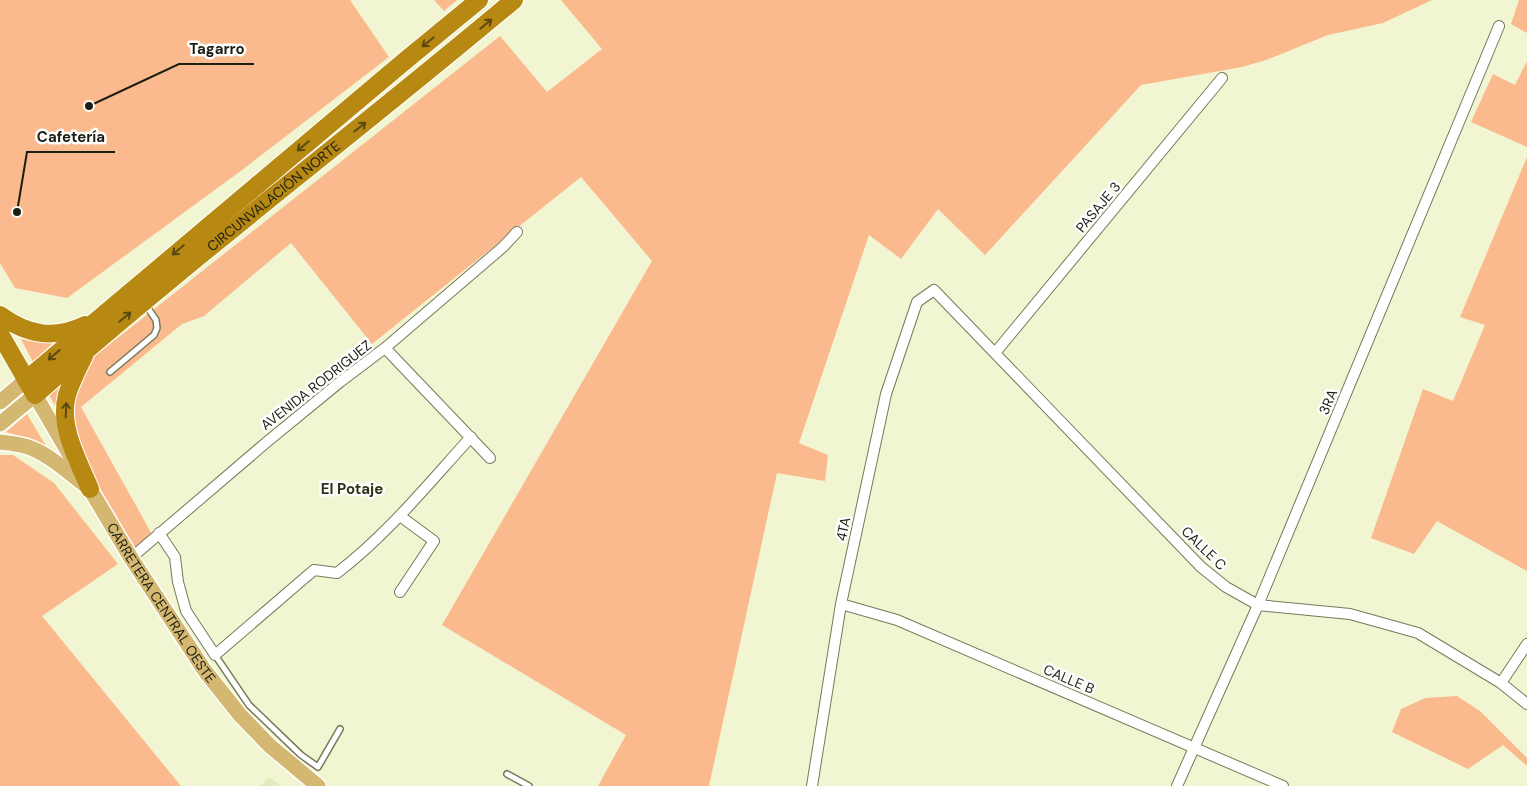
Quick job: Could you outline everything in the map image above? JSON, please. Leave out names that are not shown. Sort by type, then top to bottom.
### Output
[{"type":"highway","name":"CIRCUNVALACIÓN NORTE","points":[[26,380],[92,322],[479,0]]},
{"type":"highway","name":"CIRCUNVALACIÓN NORTE","points":[[35,395],[143,301],[422,77],[514,0]]},
{"type":"highway","points":[[0,315],[14,326],[38,334],[75,330],[92,322]]},
{"type":"highway","points":[[0,334],[35,395]]},
{"type":"highway","points":[[90,489],[67,429],[65,413],[66,396],[77,370],[84,356],[96,342]]},
{"type":"main road","points":[[0,402],[26,380]]},
{"type":"main road","points":[[0,424],[35,395]]},
{"type":"main road","name":"CARRETERA CENTRAL OESTE","points":[[35,395],[131,558],[205,671],[240,715],[270,746],[318,786]]},
{"type":"main road","points":[[0,442],[30,447],[55,462],[90,489]]},
{"type":"street","name":"3RA","points":[[1177,786],[1258,605],[1499,26]]},
{"type":"street","name":"PASAJE 3","points":[[995,353],[1222,78]]},
{"type":"street","name":"AVENIDA RODRIGUEZ","points":[[131,558],[326,394],[385,348],[503,247],[517,232]]},
{"type":"street","name":"CALLE C","points":[[934,290],[1202,567],[1226,587],[1258,605],[1350,614],[1418,633],[1501,682],[1527,704]]},
{"type":"street","name":"4TA","points":[[812,786],[841,604],[886,394],[917,302],[934,290]]},
{"type":"street","points":[[385,348],[490,458]]},
{"type":"street","points":[[159,533],[175,557],[178,582],[186,611],[215,655],[314,570],[337,572],[356,558],[400,516],[470,437]]},
{"type":"street","points":[[400,516],[434,541],[400,592]]},
{"type":"street","name":"CALLE B","points":[[841,604],[897,620],[1283,786]]},
{"type":"street","points":[[1501,682],[1527,644]]},
{"type":"lane","points":[[110,372],[154,335],[158,328],[156,320],[143,301]]},
{"type":"lane","points":[[215,655],[249,705],[301,755],[318,766],[340,729]]},
{"type":"lane","points":[[507,774],[529,786]]},
{"type":"shaded area","points":[[0,0],[350,0],[389,57],[238,173],[67,298],[15,288],[0,263]]},
{"type":"shaded area","points":[[434,0],[457,0],[444,11]]},
{"type":"shaded area","points":[[561,0],[1432,0],[1383,23],[1328,35],[1266,60],[1242,67],[1141,85],[985,255],[938,209],[901,259],[869,235],[799,443],[828,455],[825,481],[777,473],[709,786],[598,786],[626,735],[442,625],[652,261],[581,177],[372,344],[291,243],[204,316],[182,324],[81,407],[154,538],[131,558],[67,429],[77,370],[500,36],[547,92],[602,49]]},
{"type":"shaded area","points":[[1519,0],[1527,0],[1527,33],[1511,24]]},
{"type":"shaded area","points":[[1527,61],[1527,147],[1471,122],[1493,74],[1515,85]]},
{"type":"shaded area","points":[[1527,157],[1527,571],[1437,521],[1414,554],[1371,538],[1423,389],[1453,401],[1485,325],[1460,317]]},
{"type":"shaded area","points":[[21,339],[53,343],[33,362]]},
{"type":"shaded area","points":[[61,381],[57,409],[48,393]]},
{"type":"shaded area","points":[[27,414],[49,451],[26,439],[6,432]]},
{"type":"shaded area","points":[[0,455],[13,455],[54,483],[118,564],[42,616],[181,786],[0,786]]},
{"type":"shaded area","points":[[1457,696],[1480,711],[1527,758],[1527,766],[1503,745],[1468,769],[1392,732],[1401,709],[1425,698]]},
{"type":"shaded area","points":[[269,777],[281,786],[260,786]]},
{"type":"place","name":"Tagarro","points":[[89,106]]},
{"type":"place","name":"Cafetería","points":[[17,212]]},
{"type":"district","name":"El Potaje","points":[[352,489]]}]
